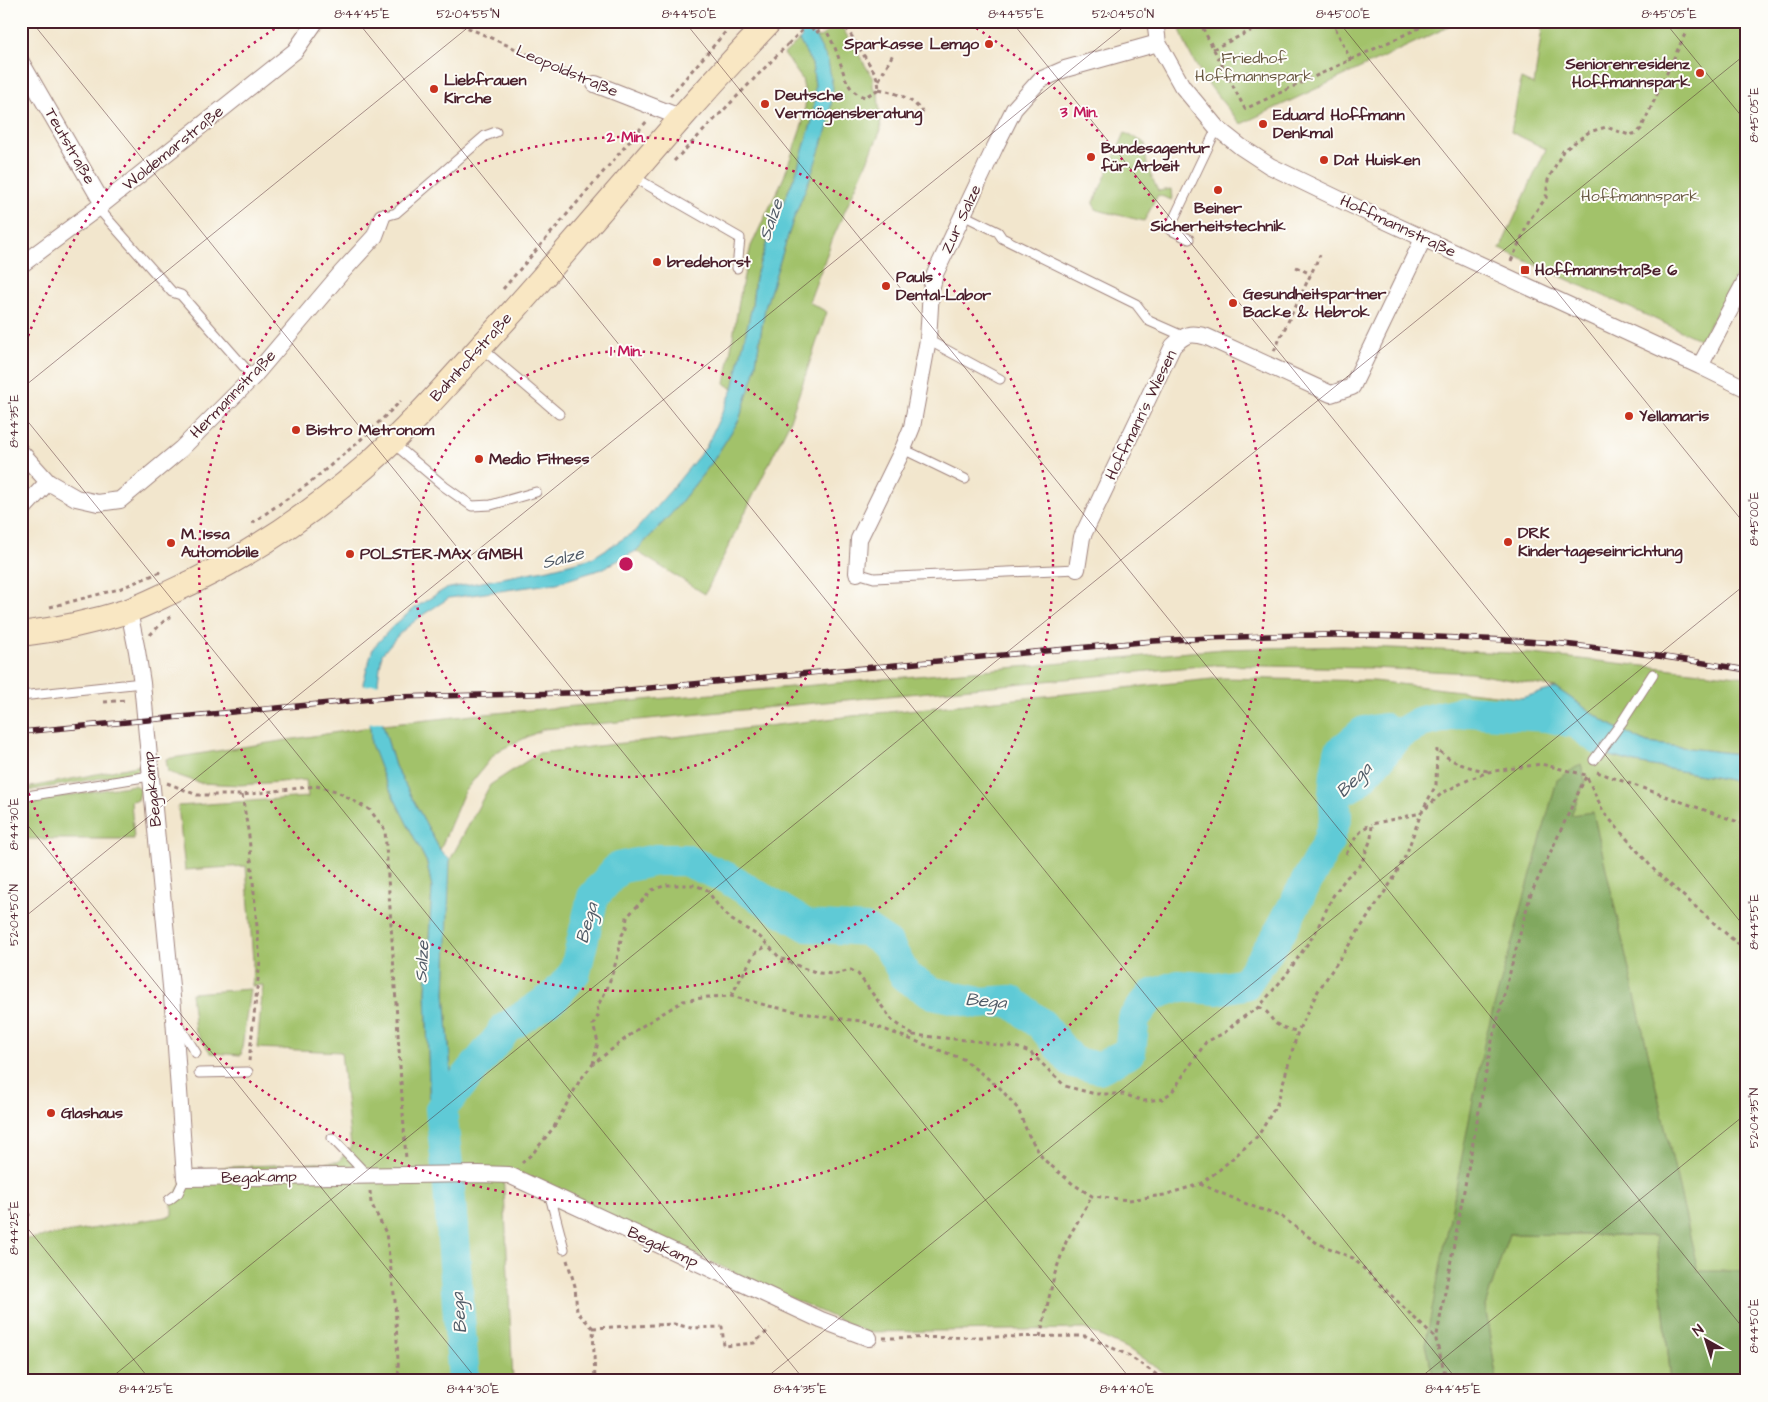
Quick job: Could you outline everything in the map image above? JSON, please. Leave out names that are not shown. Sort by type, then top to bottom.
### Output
[{"type":"main road","name":"Bahnhofstraße","points":[[21,634],[56,629],[129,611],[200,580],[260,546],[312,510],[391,442],[480,347],[732,61],[770,21]]},
{"type":"street","name":"Woldemarstraße","points":[[21,265],[100,206],[295,51],[316,21]]},
{"type":"street","name":"Hoffmannstraße","points":[[1155,21],[1158,44],[1182,86],[1217,128],[1240,148],[1270,166],[1423,239],[1700,366],[1747,390]]},
{"type":"street","name":"Zur Salze","points":[[857,573],[859,539],[912,427],[928,340],[931,290],[935,274],[1014,109],[1040,80],[1065,68],[1158,44]]},
{"type":"street","name":"Teutstraße","points":[[21,62],[100,206]]},
{"type":"street","name":"Leopoldstraße","points":[[595,84],[682,118]]},
{"type":"street","name":"Hermannstraße","points":[[21,452],[48,482],[76,498],[98,503],[120,500],[181,449],[253,376],[375,236],[382,218]]},
{"type":"street","name":"Hoffmann's Wiesen","points":[[1077,569],[1082,537],[1173,346],[1183,336],[1196,334],[1207,337],[1331,394],[1352,387],[1423,239]]},
{"type":"street","points":[[1700,366],[1747,278]]},
{"type":"street","points":[[21,511],[48,482]]},
{"type":"street","name":"Begakamp","points":[[129,611],[142,683],[174,1018],[184,1178],[509,1175],[550,1196],[821,1320],[869,1338]]},
{"type":"lane","points":[[1189,238],[1170,229],[1217,128]]},
{"type":"lane","points":[[382,218],[396,212],[483,138],[496,132]]},
{"type":"lane","points":[[632,175],[740,238],[738,268]]},
{"type":"lane","points":[[100,206],[172,292],[181,295],[253,376]]},
{"type":"lane","points":[[963,215],[998,232],[1002,238],[1136,304],[1149,321],[1183,336]]},
{"type":"lane","points":[[928,340],[1000,379]]},
{"type":"lane","points":[[480,347],[559,414]]},
{"type":"lane","points":[[391,442],[445,487],[472,506],[491,505],[536,492]]},
{"type":"lane","points":[[903,449],[965,479]]},
{"type":"lane","points":[[857,573],[874,578],[1077,569]]},
{"type":"lane","points":[[1594,760],[1622,722],[1653,674]]},
{"type":"lane","points":[[21,696],[142,683]]},
{"type":"lane","points":[[21,797],[150,776]]},
{"type":"lane","points":[[174,1018],[196,1053]]},
{"type":"lane","points":[[199,1073],[248,1072]]},
{"type":"lane","points":[[332,1138],[368,1176]]},
{"type":"lane","points":[[169,1200],[178,1193],[184,1178]]},
{"type":"lane","points":[[550,1196],[564,1249]]},
{"type":"path","name":"Leopoldstraße","points":[[453,21],[595,84]]},
{"type":"path","points":[[498,294],[735,21]]},
{"type":"path","points":[[806,21],[816,33],[830,21]]},
{"type":"path","points":[[788,44],[812,21]]},
{"type":"path","points":[[842,21],[878,81],[879,89]]},
{"type":"path","points":[[1199,21],[1246,109],[1434,21]]},
{"type":"path","points":[[1213,49],[1271,21]]},
{"type":"path","points":[[1332,21],[1351,60]]},
{"type":"path","points":[[824,26],[838,54],[848,84],[856,94],[865,97],[879,89],[899,94],[914,102],[924,114]]},
{"type":"path","points":[[1504,275],[1530,219],[1546,198],[1548,180],[1563,151],[1589,132],[1606,127],[1628,135],[1637,131],[1686,34]]},
{"type":"path","points":[[878,81],[893,54]]},
{"type":"path","points":[[1267,364],[1311,274],[1318,264],[1320,255]]},
{"type":"path","points":[[1296,267],[1311,274]]},
{"type":"path","points":[[250,524],[307,485],[356,444],[402,400]]},
{"type":"path","points":[[43,609],[119,589],[168,569]]},
{"type":"path","points":[[509,1175],[534,1152],[554,1127],[580,1080],[593,1064],[639,1028],[683,1002],[708,996],[731,996],[824,1017],[862,1021],[963,1059],[1000,1088],[1018,1109],[1028,1134],[1043,1159],[1073,1184],[1092,1196],[1129,1200],[1164,1195],[1200,1184],[1258,1136],[1277,1104],[1298,1030],[1318,991],[1392,881],[1406,855],[1421,813],[1436,784],[1438,748],[1447,759],[1468,768],[1488,772]]},
{"type":"path","points":[[1346,854],[1354,839],[1364,827],[1421,813],[1442,793],[1488,772],[1541,764],[1586,775]]},
{"type":"path","points":[[1447,1381],[1436,1340],[1492,1041],[1530,896],[1586,775],[1589,770],[1747,825]]},
{"type":"path","points":[[1586,775],[1604,813],[1649,865],[1747,952]]},
{"type":"path","points":[[150,776],[197,795],[242,795],[316,786],[336,791],[370,810],[385,830],[413,1176]]},
{"type":"path","points":[[242,795],[248,836],[260,962],[248,1072]]},
{"type":"path","points":[[593,1064],[598,1042],[593,1025],[599,1014],[596,1007],[607,989],[618,959],[622,935],[626,928],[626,917],[652,890],[667,885],[695,885],[708,890],[719,907],[732,920],[760,938],[780,958],[819,973],[836,974],[851,970],[858,974],[892,1020],[913,1035],[1013,1046],[1030,1052],[1065,1086],[1095,1094],[1123,1094],[1144,1101],[1162,1099],[1172,1092],[1206,1042],[1259,1008],[1286,975],[1315,933],[1333,896],[1346,878],[1361,864],[1371,839],[1372,824]]},
{"type":"path","points":[[731,996],[754,954],[768,945]]},
{"type":"path","points":[[1259,1008],[1267,1011],[1276,1024],[1292,1030],[1298,1030]]},
{"type":"path","points":[[913,1035],[914,1040]]},
{"type":"path","points":[[21,1174],[29,1216]]},
{"type":"path","points":[[368,1176],[371,1203],[386,1233],[395,1301],[399,1381]]},
{"type":"path","points":[[1200,1184],[1248,1206],[1282,1217],[1317,1243],[1353,1258],[1436,1340]]},
{"type":"path","points":[[1040,1337],[1054,1276],[1066,1242],[1092,1196]]},
{"type":"path","points":[[564,1249],[575,1286],[577,1312],[593,1328],[595,1381]]},
{"type":"path","points":[[593,1328],[674,1324],[691,1328],[722,1327],[724,1346],[754,1343],[770,1330]]},
{"type":"path","points":[[869,1338],[1086,1336],[1128,1355],[1166,1381]]},
{"type":"green space","points":[[834,21],[838,21],[873,78],[873,87],[878,93],[881,130],[833,238],[809,302],[827,312],[789,423],[705,594],[636,551],[672,513],[711,464],[739,420],[754,375],[765,308],[793,220],[810,178],[828,61],[815,36],[820,37],[830,30],[828,27]]},
{"type":"green space","name":"Friedhof Hoffmannspark","points":[[1178,21],[1461,21],[1241,124],[1221,101],[1195,63],[1182,36]]},
{"type":"green space","name":"Hoffmannspark","points":[[1543,21],[1747,21],[1747,257],[1701,340],[1500,249],[1546,149],[1511,132],[1521,79],[1534,85]]},
{"type":"green space","points":[[799,40],[812,64],[815,85],[813,118],[796,173],[768,239],[755,278],[752,306],[733,389],[725,384],[742,284],[751,246],[784,177],[803,122],[806,99],[802,79],[784,54]]},
{"type":"green space","points":[[1125,133],[1145,143],[1147,166],[1158,191],[1171,189],[1172,200],[1158,195],[1144,221],[1097,210],[1093,204]]},
{"type":"green space","points":[[1343,646],[1533,654],[1747,677],[1747,755],[1647,743],[1607,723],[1556,688],[1471,673],[1372,668],[1211,665],[544,729],[496,752],[464,792],[440,850],[395,766],[383,725],[473,715],[1223,649]]},
{"type":"green space","points":[[1222,678],[1373,681],[1521,698],[1549,711],[1600,753],[1636,763],[1747,783],[1747,1271],[1698,1272],[1593,813],[1571,815],[1585,781],[1581,764],[1425,1345],[1435,1381],[1177,1381],[1130,1350],[1085,1329],[866,1332],[503,1168],[513,1381],[475,1381],[445,993],[450,860],[490,785],[539,753],[878,713]]},
{"type":"green space","points":[[370,727],[372,744],[384,778],[427,863],[432,888],[426,991],[430,1114],[453,1381],[21,1381],[21,1240],[172,1216],[172,1202],[188,1169],[338,1162],[351,1147],[341,1052],[257,1048],[263,985],[252,986],[253,961],[246,866],[185,870],[178,806],[308,797],[306,780],[240,785],[200,783],[168,772],[166,759]]},
{"type":"green space","points":[[1581,764],[1585,781],[1571,815],[1593,812],[1698,1271],[1747,1271],[1747,1381],[1671,1381],[1656,1236],[1509,1234],[1485,1306],[1497,1381],[1435,1381],[1425,1345],[1485,1039],[1557,780]]},
{"type":"green space","points":[[142,765],[136,772],[21,792],[21,789]]},
{"type":"green space","points":[[134,785],[141,789],[138,800],[131,801],[134,839],[21,839],[21,803]]},
{"type":"green space","points":[[250,989],[241,1055],[211,1053],[195,1031],[191,993]]},
{"type":"green space","points":[[1509,1234],[1656,1236],[1671,1381],[1497,1381],[1485,1306]]},
{"type":"water","points":[[810,30],[828,61],[833,88],[829,123],[793,220],[765,308],[754,375],[739,420],[711,464],[672,513],[636,551],[602,569],[557,583],[449,598],[421,616],[400,633],[382,654],[378,681],[383,725],[395,766],[440,850],[450,860],[445,993],[452,1085],[430,1114],[426,991],[432,888],[427,863],[384,778],[371,744],[363,683],[373,648],[393,626],[416,607],[445,589],[549,569],[592,558],[634,532],[706,447],[733,389],[752,306],[755,278],[768,239],[796,173],[813,118],[815,85],[812,64],[799,40]]},
{"type":"water","points":[[1556,688],[1607,723],[1647,743],[1747,755],[1747,783],[1636,763],[1600,753],[1550,711],[1521,698]]},
{"type":"pier","points":[[381,684],[385,722],[367,724],[361,686]]},
{"type":"waterway","name":"Salze","points":[[792,21],[808,41]]},
{"type":"waterway","name":"Bega","points":[[464,1381],[441,1109],[502,1034],[503,1030],[555,996],[575,972],[593,897],[618,868],[656,860],[685,860],[727,878],[808,926],[866,930],[888,945],[906,977],[933,993],[979,1003],[1011,1001],[1042,1025],[1072,1062],[1099,1068],[1130,1052],[1134,1018],[1152,995],[1178,986],[1217,989],[1245,984],[1277,937],[1328,842],[1336,816],[1334,795],[1355,783],[1397,736],[1421,722],[1466,711],[1547,716],[1577,723],[1599,739]]},
{"type":"waterway","points":[[1334,795],[1340,752],[1364,732],[1385,729],[1397,736]]},
{"type":"waterway","name":"Salze","points":[[440,1094],[441,1109]]},
{"type":"railway","points":[[21,732],[393,697],[607,692],[1153,641],[1235,637],[1357,635],[1555,643],[1747,670]]},
{"type":"place","name":"Sparkasse Lemgo","points":[[989,44]]},
{"type":"place","name":"Seniorenresidenz Hoffmannspark","points":[[1700,73]]},
{"type":"place","name":"Liebfrauen Kirche","points":[[434,89]]},
{"type":"place","name":"Deutsche Vermögensberatung","points":[[765,104]]},
{"type":"place","name":"Eduard Hoffmann Denkmal","points":[[1263,124]]},
{"type":"place","name":"Bundesagentur für Arbeit","points":[[1091,157]]},
{"type":"place","name":"Dat Huisken","points":[[1324,160]]},
{"type":"place","name":"Beiner Sicherheitstechnik","points":[[1218,190]]},
{"type":"place","name":"bredehorst","points":[[657,262]]},
{"type":"place","name":"Hoffmannstraße 6","points":[[1525,270]]},
{"type":"place","name":"Pauls Dental-Labor","points":[[886,286]]},
{"type":"place","name":"Gesundheitspartner Backe & Hebrok","points":[[1233,303]]},
{"type":"place","name":"Yellamaris","points":[[1629,416]]},
{"type":"place","name":"Bistro Metronom","points":[[296,430]]},
{"type":"place","name":"Medio Fitness","points":[[479,459]]},
{"type":"place","name":"DRK Kindertageseinrichtung","points":[[1508,542]]},
{"type":"place","name":"M. Issa Automobile","points":[[171,543]]},
{"type":"place","name":"POLSTER-MAX GMBH","points":[[350,554]]},
{"type":"place","name":"Glashaus","points":[[51,1113]]}]
